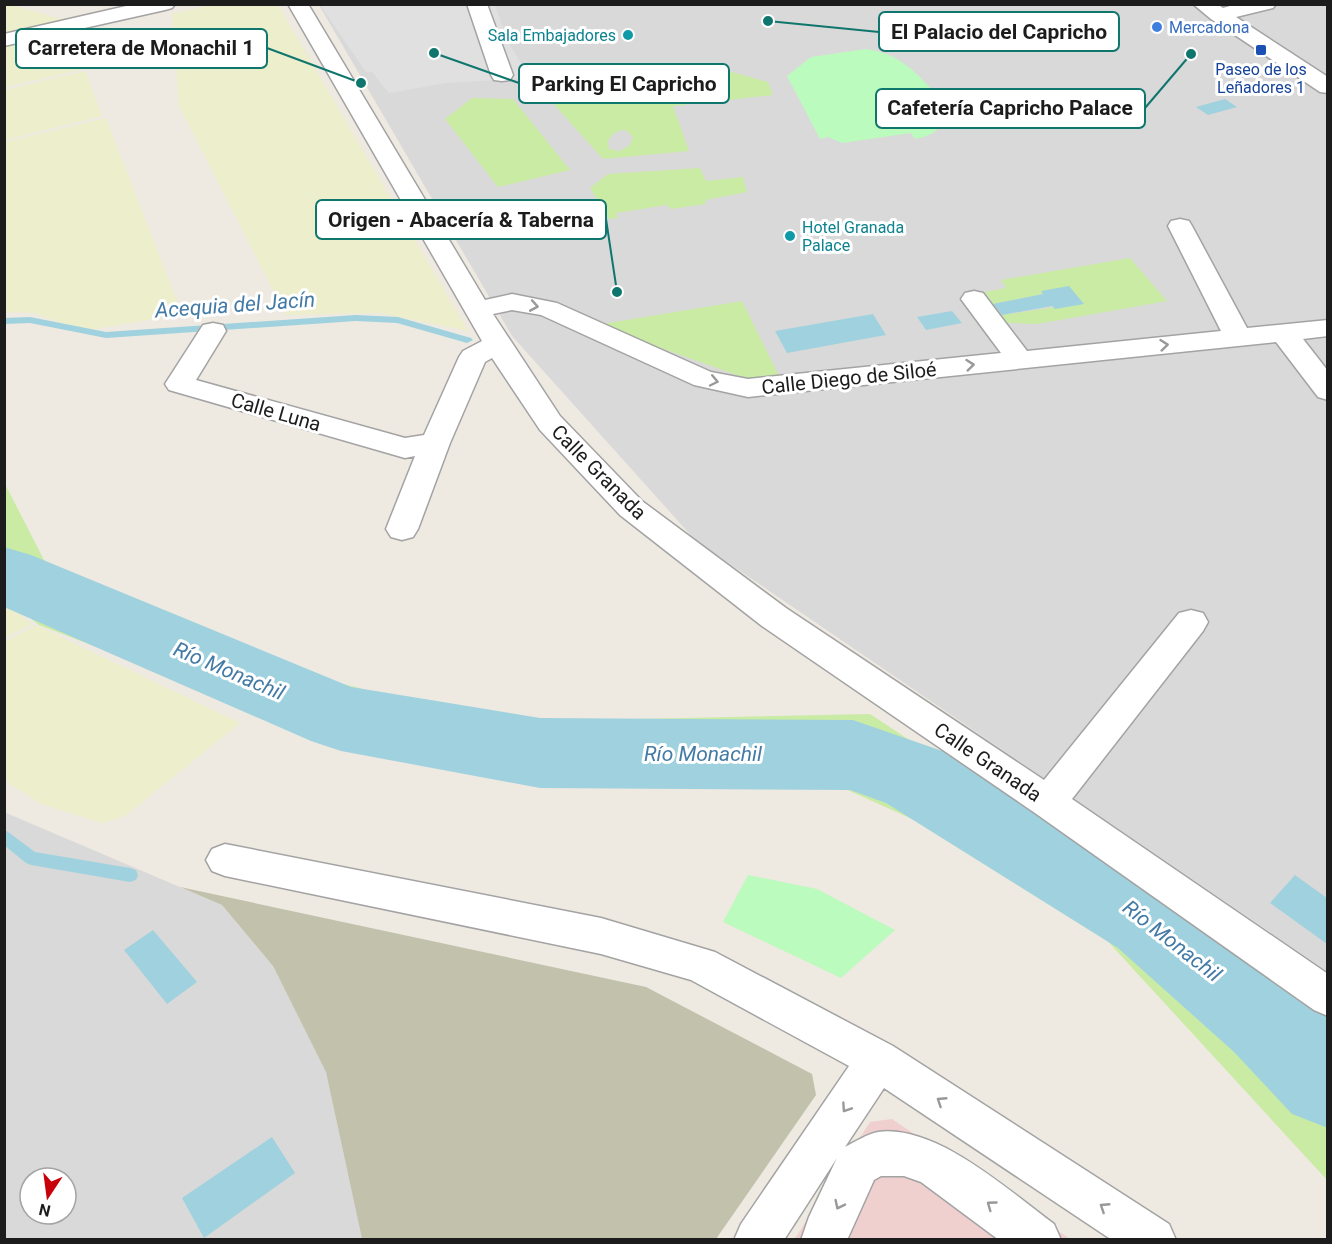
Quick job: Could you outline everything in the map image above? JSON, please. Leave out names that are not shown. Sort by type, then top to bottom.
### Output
[{"type":"street","points":[[4,40],[165,4]]},
{"type":"street","name":"Calle Granada","points":[[298,4],[496,344],[550,423],[631,508],[774,617],[1048,802],[1328,997]]},
{"type":"street","points":[[477,4],[502,75]]},
{"type":"street","points":[[1210,10],[1266,4]]},
{"type":"street","points":[[1210,10],[1328,87]]},
{"type":"street","points":[[1180,226],[1238,337]]},
{"type":"street","points":[[974,300],[1020,360]]},
{"type":"street","name":"Calle Diego de Siloé","points":[[477,310],[512,302],[548,309],[704,379],[748,388],[1328,328]]},
{"type":"street","name":"Calle Luna","points":[[213,331],[179,384],[405,448],[435,443]]},
{"type":"street","points":[[1284,333],[1328,391]]},
{"type":"street","points":[[402,529],[435,443],[472,357],[496,344]]},
{"type":"street","name":"Calle Granada","points":[[1048,802],[1191,622]]},
{"type":"street","points":[[225,860],[601,936],[701,965],[879,1060],[1153,1239]]},
{"type":"street","points":[[757,1239],[879,1060]]},
{"type":"street","points":[[824,1239],[858,1164],[877,1154],[904,1154],[935,1165],[1038,1239]]},
{"type":"shaded area","points":[[5,5],[12,5],[68,21],[5,34]]},
{"type":"shaded area","points":[[211,5],[278,5],[468,331],[379,313],[286,315],[179,106],[172,14]]},
{"type":"shaded area","points":[[319,5],[1327,5],[1327,971],[696,541],[512,336]]},
{"type":"shaded area","points":[[320,5],[495,5],[508,42],[522,65],[541,64],[547,77],[447,83],[389,93],[372,72],[366,72]]},
{"type":"shaded area","points":[[62,31],[81,70],[5,87],[4,43]]},
{"type":"shaded area","points":[[85,71],[102,116],[5,140],[5,90]]},
{"type":"shaded area","points":[[106,118],[182,314],[84,331],[33,313],[5,312],[5,142]]},
{"type":"shaded area","points":[[4,602],[32,624],[5,638],[4,638]]},
{"type":"shaded area","points":[[36,625],[240,723],[125,816],[102,823],[41,804],[4,780],[5,642]]},
{"type":"shaded area","points":[[4,812],[222,905],[273,966],[326,1071],[362,1239],[5,1239]]},
{"type":"shaded area","points":[[180,887],[646,987],[812,1074],[816,1095],[716,1239],[362,1239],[326,1072],[273,966],[222,905]]},
{"type":"shaded area","points":[[892,1119],[1070,1239],[794,1240],[870,1122]]},
{"type":"green space","points":[[866,49],[897,59],[930,88],[939,101],[943,113],[941,124],[933,133],[915,139],[911,133],[842,143],[828,137],[820,139],[787,76],[811,57]]},
{"type":"green space","points":[[717,68],[768,82],[773,95],[673,106],[689,151],[603,159],[542,91]],"holes":[[[626,130],[633,137],[630,145],[620,151],[609,149],[608,141],[616,132]]]},
{"type":"green space","points":[[472,98],[513,99],[570,170],[498,187],[445,119]]},
{"type":"green space","points":[[700,168],[706,181],[743,177],[747,192],[705,200],[706,204],[671,209],[667,205],[616,213],[618,218],[609,219],[590,188],[608,174]]},
{"type":"green space","points":[[1130,258],[1167,301],[1037,324],[1007,323],[1002,315],[1083,303],[1041,292],[1043,294],[993,304],[985,292],[1006,288],[1001,280]]},
{"type":"green space","points":[[742,301],[779,376],[748,379],[596,325]]},
{"type":"green space","points":[[5,484],[44,560],[119,608],[238,657],[386,695],[550,721],[870,714],[979,786],[1174,927],[1216,984],[1327,1099],[1327,1180],[1102,935],[932,828],[841,787],[513,767],[324,734],[39,625],[5,598]]},
{"type":"green space","points":[[748,875],[817,889],[895,930],[841,978],[723,922]]},
{"type":"water","points":[[1225,99],[1237,107],[1208,115],[1196,107]]},
{"type":"water","points":[[1069,286],[1084,304],[1055,309],[1052,306],[1002,315],[993,304],[1043,294],[1041,291]]},
{"type":"water","points":[[952,311],[962,323],[926,330],[917,317]]},
{"type":"water","points":[[873,314],[886,335],[787,353],[775,331]]},
{"type":"water","points":[[1295,875],[1327,898],[1327,944],[1270,903]]},
{"type":"water","points":[[153,930],[197,982],[167,1004],[124,950]]},
{"type":"water","points":[[272,1137],[295,1173],[204,1238],[182,1198]]},
{"type":"waterway","name":"Acequia del Jacín","points":[[4,321],[30,320],[106,335],[356,318],[398,320],[467,340]]},
{"type":"waterway","name":"Río Monachil","points":[[4,575],[341,718],[540,753],[853,755],[917,778],[1151,919],[1269,1019],[1328,1079]]},
{"type":"waterway","points":[[4,835],[31,858],[130,875]]},
{"type":"place","name":"El Palacio del Capricho","points":[[768,21]]},
{"type":"place","name":"Mercadona","points":[[1157,27]]},
{"type":"place","name":"Sala Embajadores","points":[[628,35]]},
{"type":"place","name":"Paseo de los Leñadores 1","points":[[1261,50]]},
{"type":"place","name":"Parking El Capricho","points":[[434,53]]},
{"type":"place","name":"Cafetería Capricho Palace","points":[[1191,54]]},
{"type":"place","name":"Carretera de Monachil 1","points":[[361,83]]},
{"type":"place","name":"Hotel Granada Palace","points":[[790,236]]},
{"type":"place","name":"Origen - Abacería & Taberna","points":[[617,292]]}]
